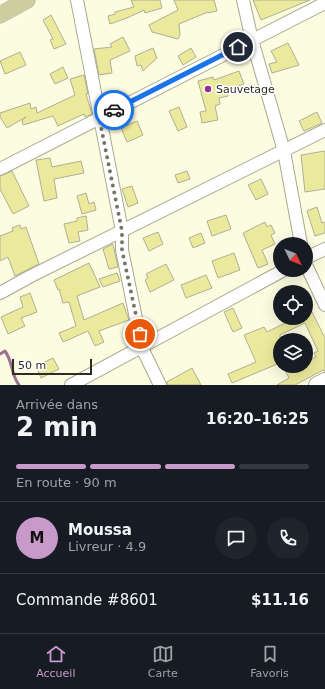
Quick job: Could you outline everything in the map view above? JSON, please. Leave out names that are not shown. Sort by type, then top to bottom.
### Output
[{"type":"main road","points":[[0,15],[27,0]]},
{"type":"street","points":[[76,0],[122,231],[122,250],[142,348],[160,385]]},
{"type":"street","points":[[243,0],[252,40],[284,151],[300,237]]},
{"type":"street","points":[[0,169],[76,132],[99,117],[325,3]]},
{"type":"street","points":[[0,293],[325,130]]},
{"type":"street","points":[[313,255],[325,249]]},
{"type":"street","points":[[71,385],[273,276]]},
{"type":"street","points":[[312,277],[325,305]]},
{"type":"street","points":[[316,385],[325,381]]},
{"type":"building","points":[[131,0],[160,0],[162,8],[145,13],[144,10],[110,24],[108,16],[115,14],[115,12],[134,7]]},
{"type":"building","points":[[174,0],[214,0],[217,11],[208,12],[179,24],[180,35],[178,39],[152,32],[149,25],[178,10]]},
{"type":"building","points":[[253,0],[310,0],[261,20]]},
{"type":"building","points":[[51,15],[66,44],[54,49],[50,40],[53,39],[43,20]]},
{"type":"building","points":[[123,37],[130,51],[110,60],[112,73],[99,75],[94,49],[112,47],[110,44]]},
{"type":"building","points":[[288,43],[299,65],[272,73],[269,64],[277,62],[271,51]]},
{"type":"building","points":[[153,48],[157,58],[143,71],[141,65],[137,66],[135,56]]},
{"type":"building","points":[[191,48],[196,57],[183,65],[178,56]]},
{"type":"building","points":[[20,52],[26,65],[5,74],[0,61]]},
{"type":"building","points":[[63,67],[68,78],[55,84],[50,74]]},
{"type":"building","points":[[239,71],[244,84],[226,90],[228,96],[219,98],[220,104],[215,106],[218,120],[202,123],[200,112],[206,111],[198,81],[213,77],[214,80]]},
{"type":"building","points":[[84,75],[88,94],[86,94],[92,114],[85,117],[84,114],[58,126],[53,116],[23,125],[22,120],[26,117],[7,128],[0,117],[0,113],[30,103],[31,109],[36,107],[37,113],[75,95],[70,79]]},
{"type":"building","points":[[179,107],[187,127],[178,131],[169,111]]},
{"type":"building","points":[[317,112],[322,123],[304,131],[299,121]]},
{"type":"building","points":[[137,121],[143,135],[127,142],[121,128]]},
{"type":"building","points":[[325,151],[325,189],[305,192],[301,155]]},
{"type":"building","points":[[50,158],[52,167],[81,161],[84,173],[54,179],[57,198],[44,201],[36,160]]},
{"type":"building","points":[[12,171],[29,206],[13,214],[0,189],[0,176]]},
{"type":"building","points":[[187,171],[190,179],[178,183],[175,175]]},
{"type":"building","points":[[261,179],[268,194],[256,200],[248,185]]},
{"type":"building","points":[[132,186],[138,203],[128,207],[122,189]]},
{"type":"building","points":[[86,193],[89,204],[94,202],[96,210],[82,214],[77,196]]},
{"type":"building","points":[[317,207],[322,223],[325,222],[325,233],[315,236],[307,211]]},
{"type":"building","points":[[226,215],[231,229],[212,236],[207,221]]},
{"type":"building","points":[[86,216],[88,230],[78,232],[80,241],[69,243],[64,224],[77,221],[77,218]]},
{"type":"building","points":[[265,222],[267,227],[271,225],[275,233],[271,235],[273,245],[262,250],[268,264],[258,268],[243,233]]},
{"type":"building","points":[[20,225],[21,229],[26,227],[39,264],[15,276],[8,257],[0,261],[0,236],[13,231],[12,228]]},
{"type":"building","points":[[158,232],[163,244],[149,251],[143,238]]},
{"type":"building","points":[[201,233],[205,243],[193,248],[189,238]]},
{"type":"building","points":[[113,244],[118,267],[109,269],[103,249]]},
{"type":"building","points":[[234,253],[240,270],[218,278],[212,261]]},
{"type":"building","points":[[89,263],[100,287],[77,296],[84,320],[123,303],[129,320],[99,331],[104,342],[95,346],[88,331],[63,342],[59,333],[76,326],[69,302],[63,303],[59,289],[58,290],[54,280]]},
{"type":"building","points":[[166,264],[174,280],[150,292],[145,280],[148,278],[146,274]]},
{"type":"building","points":[[117,273],[120,281],[103,287],[99,279]]},
{"type":"building","points":[[206,275],[212,288],[186,298],[181,285]]},
{"type":"building","points":[[30,293],[37,312],[21,318],[25,326],[8,334],[1,317],[23,307],[20,297]]},
{"type":"building","points":[[233,308],[242,328],[233,332],[224,312]]},
{"type":"building","points":[[313,314],[325,338],[325,372],[323,370],[295,385],[277,385],[289,378],[286,373],[313,373],[313,358],[316,357],[314,353],[318,351],[313,340],[313,333],[310,333],[306,325],[313,325]]},
{"type":"building","points":[[281,325],[301,325],[284,333],[273,333],[273,366],[232,383],[228,374],[256,362],[244,335],[264,327],[267,332]]},
{"type":"building","points":[[53,358],[59,369],[41,378],[36,366]]},
{"type":"building","points":[[192,368],[201,385],[167,385],[167,382]]},
{"type":"waterway","points":[[0,354],[5,351],[8,355],[16,381],[19,385]]},
{"type":"way so far","points":[[114,110],[99,117],[122,231],[122,250],[140,334]]},
{"type":"place","name":"Sauvetage","points":[[208,89]]},
{"type":"route","points":[[114,110],[238,47]]}]
